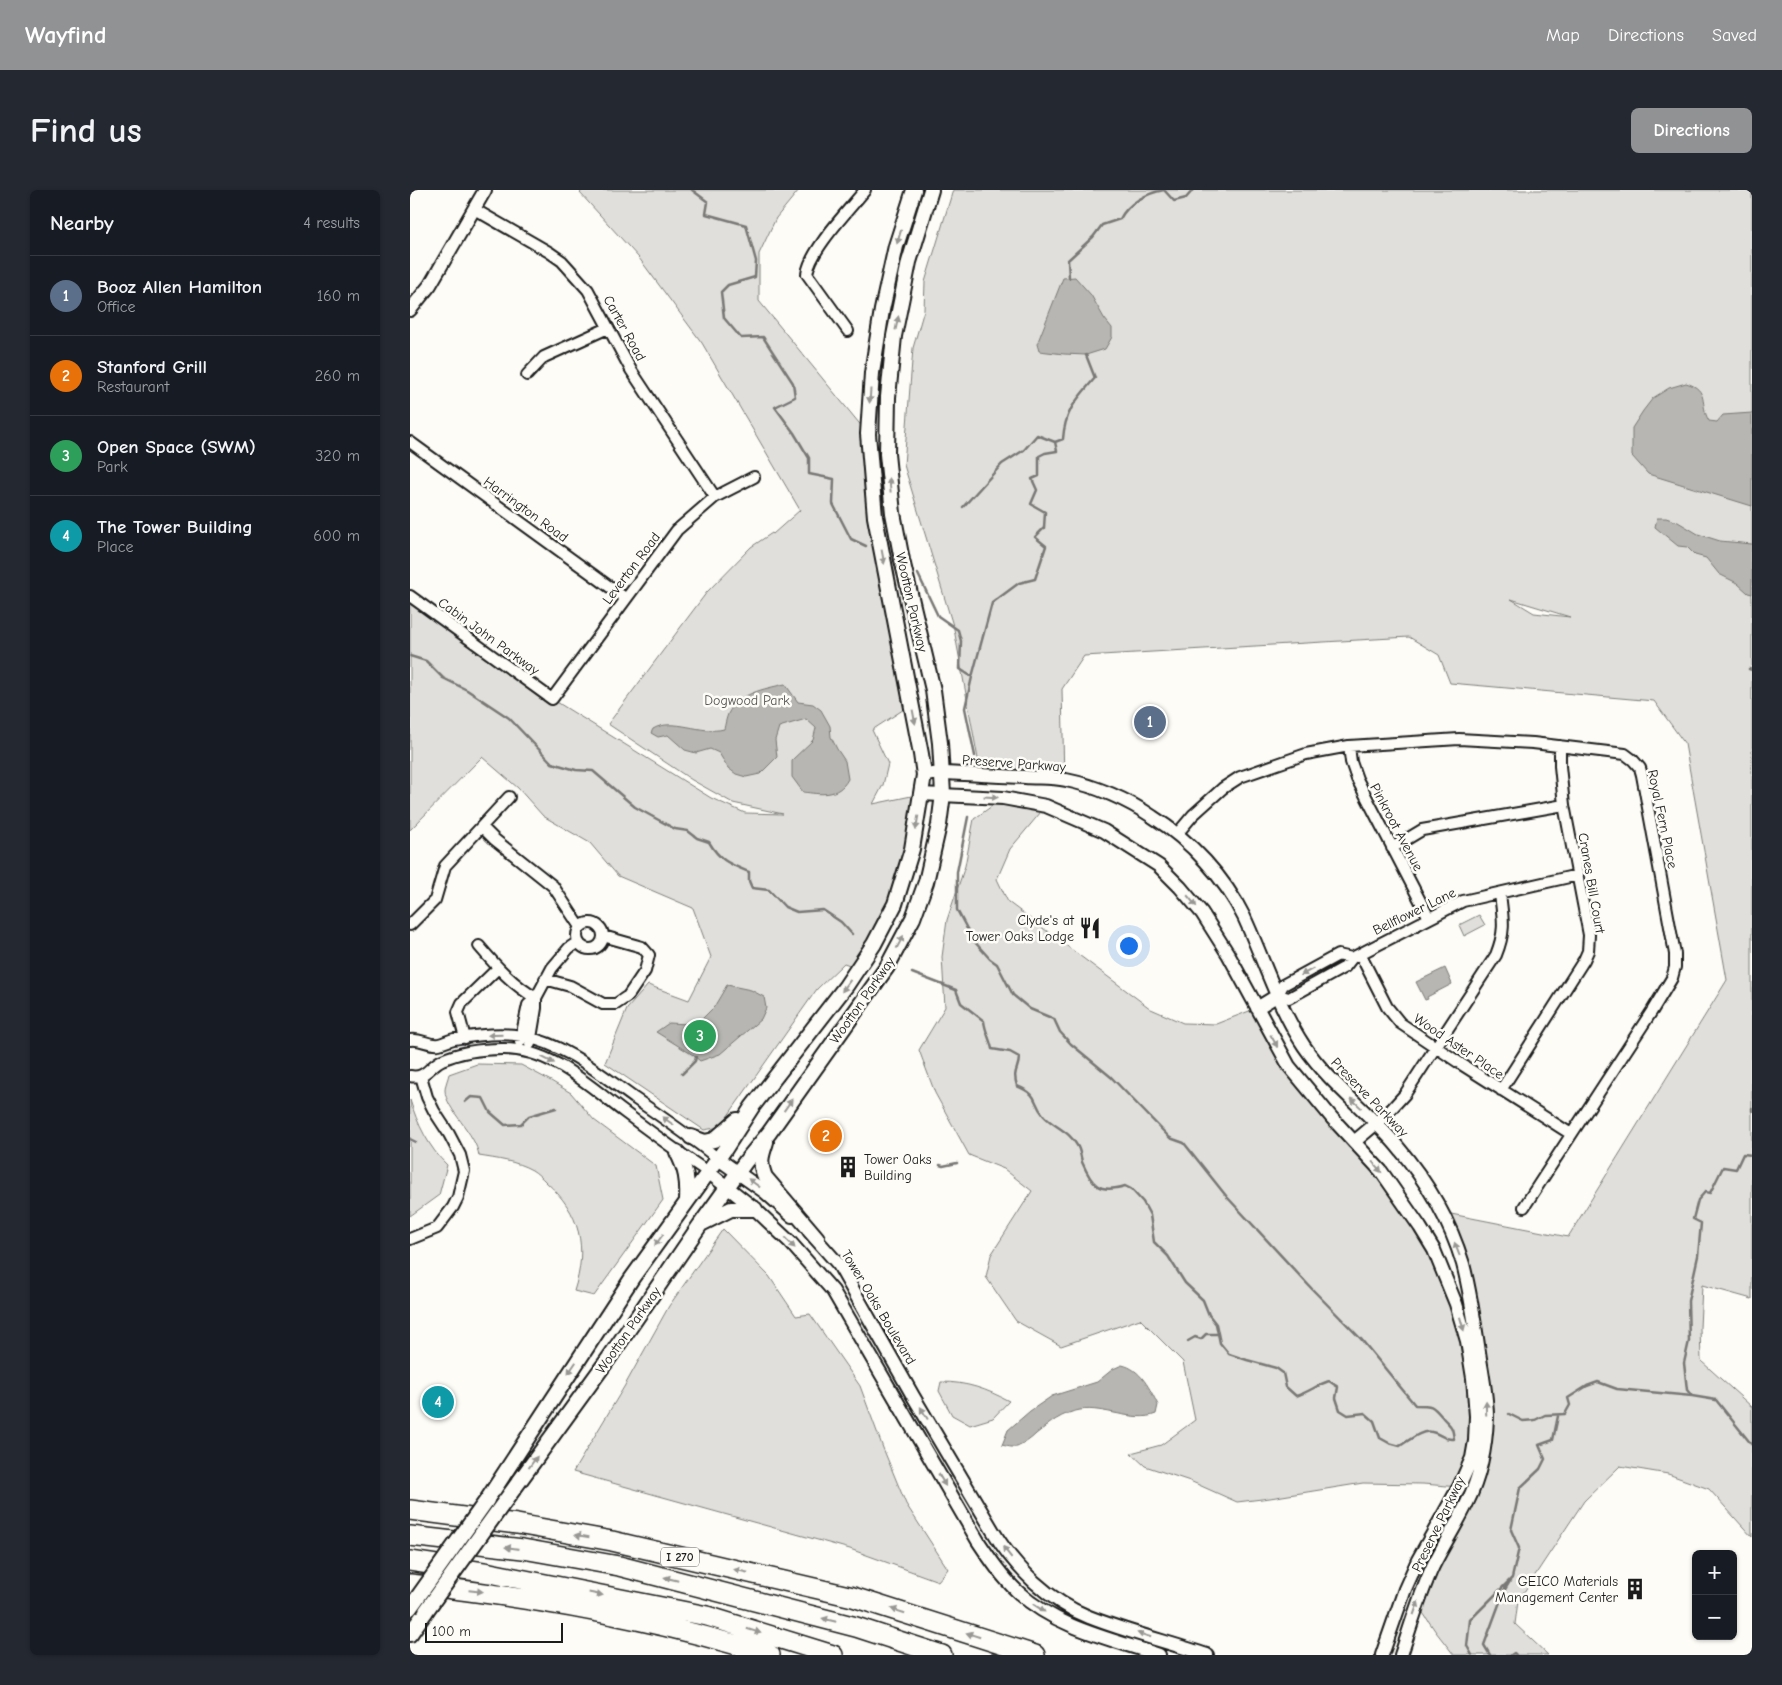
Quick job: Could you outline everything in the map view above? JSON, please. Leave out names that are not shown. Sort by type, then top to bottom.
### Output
[{"type":"highway","name":"I 270","points":[[410,1510],[517,1524],[612,1541],[844,1594],[1035,1655]]},
{"type":"highway","name":"I 270","points":[[410,1536],[523,1549],[619,1566],[856,1626],[942,1655]]},
{"type":"highway","points":[[410,1561],[490,1573],[707,1616],[833,1655]]},
{"type":"highway","points":[[410,1584],[490,1593],[653,1623],[770,1655]]},
{"type":"main road","name":"Wootton Parkway","points":[[410,1608],[487,1500],[605,1319],[752,1107],[846,986],[874,944],[895,904],[912,849],[924,774],[875,517],[868,434],[872,372],[882,310],[896,246],[914,190]]},
{"type":"main road","name":"Wootton Parkway","points":[[410,1634],[609,1358],[700,1224],[887,967],[913,918],[926,882],[939,826],[943,794],[940,743],[933,690],[902,560],[893,513],[888,454],[888,397],[894,336],[910,262],[931,190]]},
{"type":"main road","points":[[691,1137],[705,1142],[714,1140],[752,1107]]},
{"type":"main road","points":[[768,1133],[760,1165],[765,1177],[817,1238]]},
{"type":"main road","points":[[677,1152],[684,1165],[688,1183],[688,1201]]},
{"type":"main road","points":[[700,1224],[731,1209],[755,1209]]},
{"type":"street","points":[[412,305],[430,285],[485,190]]},
{"type":"street","points":[[848,331],[807,274],[808,266],[816,251],[865,190]]},
{"type":"street","name":"Carter Road","points":[[474,209],[562,261],[588,290],[632,370],[715,497]]},
{"type":"street","points":[[527,374],[544,357],[608,328]]},
{"type":"street","name":"Harrington Road","points":[[410,442],[625,598]]},
{"type":"street","name":"Leverton Road","points":[[552,699],[677,530],[715,497],[754,477]]},
{"type":"street","name":"Cabin John Parkway","points":[[410,596],[552,699]]},
{"type":"street","name":"Royal Fern Place","points":[[1177,834],[1193,815],[1223,788],[1240,777],[1306,754],[1349,746],[1460,739],[1560,746],[1625,754],[1633,760],[1640,768],[1675,954],[1675,967],[1672,978],[1652,1011],[1524,1207]]},
{"type":"street","name":"Pinkroot Avenue","points":[[1349,746],[1356,779],[1429,918]]},
{"type":"street","name":"Cranes Bill Court","points":[[1501,1090],[1584,960],[1588,950],[1589,935],[1564,804],[1560,746]]},
{"type":"street","name":"Preserve Parkway","points":[[924,774],[942,773],[1064,780],[1091,787],[1133,804],[1177,834],[1207,863],[1242,914],[1278,995],[1303,1045],[1323,1072],[1382,1119],[1436,1200],[1463,1264],[1486,1400],[1487,1419],[1482,1460],[1476,1483],[1467,1505],[1434,1565],[1417,1604],[1402,1655]]},
{"type":"street","name":"Preserve Parkway","points":[[921,794],[1004,798],[1046,806],[1104,830],[1149,858],[1180,887],[1202,913],[1228,954],[1289,1066],[1332,1118],[1381,1171],[1420,1226],[1434,1250],[1456,1304],[1467,1341],[1473,1378],[1476,1416],[1475,1441],[1472,1458],[1459,1487],[1418,1560],[1405,1589],[1382,1655]]},
{"type":"street","points":[[410,925],[435,900],[445,866],[509,797]]},
{"type":"street","points":[[1392,848],[1422,830],[1564,804]]},
{"type":"street","points":[[482,827],[494,839],[553,886],[580,927]]},
{"type":"street","name":"Bellflower Lane","points":[[1278,995],[1284,985],[1338,955],[1356,956],[1464,901],[1578,875]]},
{"type":"street","points":[[1354,1142],[1382,1119],[1405,1094],[1496,955],[1503,937],[1500,894]]},
{"type":"street","points":[[586,923],[594,924],[601,928],[603,936],[599,946],[594,949],[586,949],[578,942],[577,932],[586,923]]},
{"type":"street","points":[[545,979],[570,986],[602,1004],[616,1004],[628,996],[645,971],[649,955],[642,947],[603,936]]},
{"type":"street","points":[[523,1051],[526,1038],[528,1005],[536,998],[552,968],[578,942]]},
{"type":"street","points":[[479,946],[498,968],[525,992],[536,998]]},
{"type":"street","name":"Wood Aster Place","points":[[1356,956],[1387,1007],[1400,1022],[1436,1048],[1571,1134]]},
{"type":"street","points":[[464,1038],[458,1012],[462,1002],[498,968]]},
{"type":"street","points":[[1257,1008],[1278,995]]},
{"type":"street","name":"Tower Oaks Boulevard","points":[[411,1039],[418,1039],[428,1044],[438,1044],[452,1040],[496,1034],[526,1038],[567,1052],[691,1137],[765,1192],[817,1238],[839,1265],[997,1537],[1005,1550],[1024,1572],[1054,1597],[1089,1617],[1207,1655]]},
{"type":"street","points":[[410,1076],[421,1076],[442,1060],[485,1049],[523,1051],[544,1057],[588,1083],[677,1152],[708,1172],[755,1209],[790,1242],[833,1292],[978,1541],[1002,1576],[1019,1593],[1040,1609],[1075,1628],[1159,1655]]},
{"type":"street","points":[[410,1239],[437,1228],[458,1197],[464,1171],[460,1155],[427,1097],[421,1076]]},
{"type":"street","points":[[1456,1304],[1470,1302]]},
{"type":"green space","name":"Dogwood Park","points":[[583,190],[799,190],[776,218],[759,254],[759,301],[868,434],[912,704],[872,730],[888,764],[883,785],[873,804],[921,794],[895,904],[858,968],[844,963],[817,989],[720,1127],[704,1130],[605,1063],[627,1009],[648,985],[689,1000],[711,957],[693,908],[618,876],[590,843],[543,816],[518,788],[482,757],[410,830],[410,596],[552,699],[711,798],[745,813],[783,814],[733,803],[692,780],[608,724],[707,592],[751,547],[773,534],[800,510],[702,343],[639,258],[580,193]]},
{"type":"green space","points":[[953,190],[1752,190],[1752,1299],[1702,1285],[1700,1328],[1701,1361],[1752,1407],[1752,1537],[1709,1489],[1668,1474],[1620,1466],[1584,1501],[1518,1601],[1515,1624],[1548,1655],[1454,1655],[1417,1604],[1467,1505],[1486,1400],[1446,1213],[1568,1237],[1727,980],[1685,744],[1654,701],[1450,683],[1439,655],[1409,637],[1084,656],[1062,689],[1064,780],[981,775],[954,629],[904,465],[913,348],[924,310],[925,282]],"holes":[[[1511,599],[1570,617],[1534,613]]]},
{"type":"green space","points":[[1003,798],[1046,806],[1010,849],[997,879],[1008,902],[1151,1009],[1183,1023],[1216,1024],[1257,1008],[1271,1035],[1420,1227],[1456,1304],[1476,1416],[1459,1487],[1363,1483],[1237,1502],[1190,1481],[1145,1466],[1131,1453],[1161,1445],[1195,1420],[1183,1362],[1140,1319],[1061,1346],[1016,1321],[986,1277],[991,1255],[1032,1191],[1004,1169],[969,1155],[935,1093],[919,1050],[945,1007],[942,957],[947,920],[965,866],[974,819]]},
{"type":"green space","points":[[1479,915],[1485,925],[1464,936],[1459,925]]},
{"type":"green space","points":[[477,1064],[521,1065],[551,1081],[571,1093],[594,1120],[656,1166],[663,1200],[594,1296],[574,1291],[581,1246],[574,1219],[558,1194],[541,1177],[526,1167],[513,1162],[479,1156],[477,1147],[450,1105],[445,1090],[449,1074]]},
{"type":"green space","points":[[410,1100],[424,1135],[447,1165],[439,1195],[410,1216]]},
{"type":"green space","points":[[723,1229],[769,1276],[796,1316],[810,1314],[860,1386],[906,1504],[948,1569],[938,1581],[850,1549],[573,1472],[624,1387],[669,1306]]},
{"type":"green space","points":[[941,1382],[959,1383],[976,1387],[1009,1401],[993,1418],[970,1425],[952,1415],[939,1391]]},
{"type":"shaded area","points":[[1075,277],[1091,295],[1112,328],[1112,337],[1105,349],[1086,355],[1039,351],[1037,344],[1063,278]]},
{"type":"shaded area","points":[[1686,383],[1698,389],[1703,398],[1709,421],[1717,422],[1723,415],[1752,413],[1752,506],[1648,474],[1632,456],[1632,428],[1643,411],[1653,398],[1669,388]]},
{"type":"shaded area","points":[[1657,518],[1666,518],[1678,522],[1698,534],[1720,541],[1752,544],[1752,594],[1748,593],[1737,583],[1719,574],[1706,558],[1695,555],[1687,547],[1678,546],[1655,527]]},
{"type":"shaded area","points":[[785,684],[798,702],[813,704],[821,710],[830,726],[831,737],[845,761],[848,779],[844,785],[834,792],[822,794],[803,792],[792,777],[792,760],[813,740],[816,728],[806,719],[779,727],[775,740],[777,757],[760,774],[746,777],[736,774],[728,768],[719,753],[710,749],[696,753],[685,750],[668,735],[658,737],[651,733],[653,729],[669,725],[706,730],[724,729],[728,714],[738,701],[752,693]]},
{"type":"shaded area","points":[[1445,968],[1452,984],[1427,997],[1428,999],[1425,1000],[1416,982]]},
{"type":"shaded area","points":[[727,985],[751,990],[764,997],[766,1008],[761,1019],[720,1054],[700,1061],[656,1032],[669,1023],[688,1024],[700,1021],[714,1007]]},
{"type":"shaded area","points":[[1122,1365],[1135,1371],[1144,1380],[1158,1405],[1156,1414],[1138,1417],[1099,1410],[1080,1410],[1056,1419],[1017,1447],[1002,1445],[1008,1430],[1030,1411],[1052,1396],[1097,1382],[1113,1369]]},
{"type":"waterway","points":[[692,190],[708,202],[706,214],[746,225],[756,261],[755,277],[728,285],[721,292],[724,318],[741,338],[763,337],[793,383],[795,397],[775,407],[809,458],[809,474],[834,479],[833,504],[851,539],[866,546]]},
{"type":"waterway","points":[[1069,278],[1068,260],[1093,237],[1102,225],[1120,219],[1128,208],[1151,194],[1164,190],[1174,201],[1186,198],[1193,190]]},
{"type":"waterway","points":[[963,507],[1002,464],[1024,450],[1037,435],[1055,442],[1063,439],[1069,412],[1077,399],[1095,378],[1086,355]]},
{"type":"waterway","points":[[972,677],[992,603],[1019,583],[1035,579],[1046,546],[1035,537],[1044,528],[1045,512],[1031,504],[1037,490],[1032,479],[1039,476],[1039,456],[1057,451],[1055,442]]},
{"type":"waterway","points":[[918,574],[938,616],[958,630],[961,641],[960,669],[972,677],[965,708],[975,756]]},
{"type":"waterway","points":[[410,656],[426,661],[443,678],[467,690],[509,718],[552,763],[576,770],[593,771],[635,807],[675,829],[688,831],[697,838],[709,842],[717,854],[726,861],[749,872],[749,881],[752,888],[769,890],[785,907],[797,912],[823,910],[841,922],[852,934]]},
{"type":"waterway","points":[[912,973],[956,990],[961,1003],[984,1021],[992,1049],[1010,1052],[1019,1057],[1015,1073],[1017,1086],[1030,1093],[1044,1116],[1071,1137],[1079,1149],[1082,1162],[1089,1177],[1097,1186],[1108,1189],[1125,1186],[1131,1189],[1143,1202],[1150,1215],[1154,1242],[1168,1256],[1185,1283],[1203,1300],[1209,1315],[1216,1324],[1220,1343],[1229,1354],[1276,1368],[1283,1373],[1286,1387],[1296,1396],[1329,1381],[1338,1387],[1336,1398],[1340,1410],[1348,1415],[1365,1413],[1374,1421],[1380,1438],[1389,1443],[1400,1446],[1424,1432],[1435,1433],[1448,1439],[1454,1439],[1451,1427],[1437,1410],[1429,1406],[1415,1405],[1361,1339],[1227,1197],[1184,1143],[1170,1138],[1111,1077],[1071,1044],[1060,1032],[1054,1019],[1030,1009],[1013,995],[997,964],[973,940],[957,910],[957,872],[968,817]]},
{"type":"waterway","points":[[682,1074],[695,1061],[696,1057]]},
{"type":"waterway","points":[[465,1102],[471,1097],[483,1098],[490,1112],[505,1125],[521,1124],[529,1116],[556,1108]]},
{"type":"waterway","points":[[410,1139],[416,1142]]},
{"type":"waterway","points":[[1692,1396],[1687,1390],[1684,1363],[1689,1341],[1688,1301],[1698,1256],[1701,1223],[1693,1219],[1698,1200],[1705,1192],[1710,1193],[1723,1167],[1736,1169],[1743,1154],[1752,1155]]},
{"type":"waterway","points":[[940,1165],[957,1163]]},
{"type":"waterway","points":[[1188,1341],[1195,1337],[1201,1339],[1206,1334],[1218,1334]]},
{"type":"waterway","points":[[1509,1414],[1523,1421],[1535,1420],[1545,1415],[1565,1414],[1570,1405],[1568,1398],[1587,1386],[1598,1382],[1617,1389],[1716,1400],[1752,1445]]},
{"type":"waterway","points":[[1472,1655],[1467,1646],[1470,1620],[1512,1578],[1519,1548],[1511,1530],[1520,1488],[1540,1469],[1545,1459],[1539,1445],[1553,1440],[1558,1416]]},
{"type":"waterway","points":[[1490,1655],[1484,1645],[1504,1591],[1510,1581]]},
{"type":"waterway","points":[[1511,1655],[1514,1653],[1516,1655]]},
{"type":"place","name":"Booz Allen Hamilton","points":[[1150,722]]},
{"type":"place","name":"Clyde's at Tower Oaks Lodge","points":[[1090,928]]},
{"type":"place","name":"Open Space (SWM)","points":[[700,1036]]},
{"type":"place","name":"Stanford Grill","points":[[826,1136]]},
{"type":"place","name":"Tower Oaks Building","points":[[848,1167]]},
{"type":"place","name":"The Tower Building","points":[[438,1402]]},
{"type":"place","name":"GEICO Materials Management Center","points":[[1635,1589]]}]
